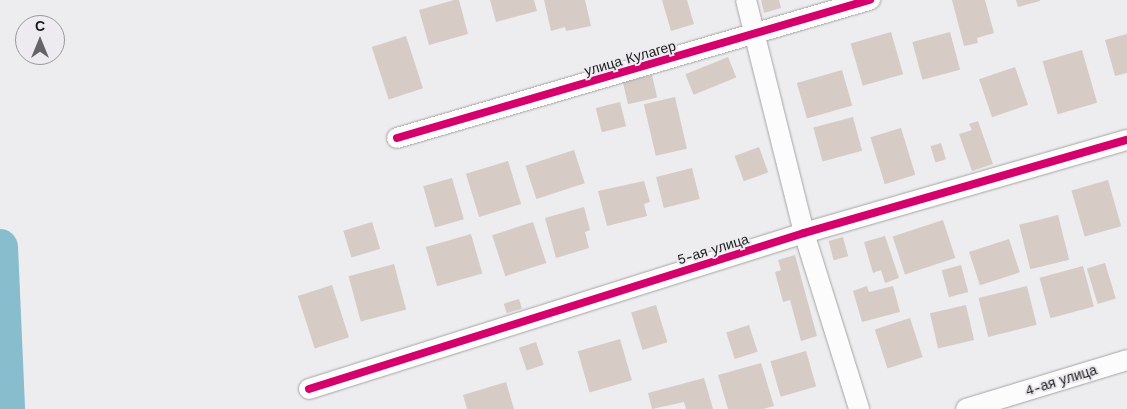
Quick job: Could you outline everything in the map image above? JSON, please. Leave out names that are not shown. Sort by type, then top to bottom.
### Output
[{"type":"street","points":[[746,0],[804,233],[859,409]]},
{"type":"street","name":"улица Кулагер","points":[[397,138],[870,0]]},
{"type":"street","name":"5-ая улица","points":[[309,389],[804,233],[1127,140]]},
{"type":"street","name":"4-ая улица","points":[[966,409],[1127,360]]},
{"type":"building","points":[[459,0],[468,34],[429,45],[419,10]]},
{"type":"building","points":[[490,0],[534,0],[537,11],[496,22]]},
{"type":"building","points":[[544,0],[585,0],[591,26],[566,31],[565,27],[551,31]]},
{"type":"building","points":[[662,0],[687,0],[694,24],[671,31]]},
{"type":"building","points":[[761,0],[779,0],[781,8],[764,13]]},
{"type":"building","points":[[952,0],[985,0],[994,33],[977,38],[978,43],[964,46]]},
{"type":"building","points":[[1016,0],[1040,0],[1040,1],[1018,7]]},
{"type":"building","points":[[891,32],[903,74],[863,86],[851,44]]},
{"type":"building","points":[[950,32],[960,70],[922,80],[912,42]]},
{"type":"building","points":[[1127,34],[1127,73],[1115,76],[1105,40]]},
{"type":"building","points":[[406,36],[423,88],[389,99],[372,47]]},
{"type":"building","points":[[1082,50],[1097,103],[1058,114],[1043,61]]},
{"type":"building","points":[[728,57],[736,77],[694,95],[685,74]]},
{"type":"building","points":[[1015,67],[1028,105],[992,117],[979,79]]},
{"type":"building","points":[[842,70],[852,106],[807,119],[797,83]]},
{"type":"building","points":[[652,75],[657,97],[628,104],[623,82]]},
{"type":"building","points":[[675,97],[687,149],[656,156],[644,104]]},
{"type":"building","points":[[620,102],[626,126],[602,132],[596,108]]},
{"type":"building","points":[[853,117],[862,151],[822,161],[813,128]]},
{"type":"building","points":[[978,121],[993,164],[972,171],[959,134],[972,130],[969,124]]},
{"type":"building","points":[[901,128],[915,175],[885,184],[870,137]]},
{"type":"building","points":[[941,143],[946,159],[935,162],[930,146]]},
{"type":"building","points":[[759,147],[768,172],[744,181],[735,156]]},
{"type":"building","points":[[574,150],[585,183],[536,199],[525,166]]},
{"type":"building","points":[[508,161],[521,204],[479,217],[466,174]]},
{"type":"building","points":[[692,168],[700,199],[664,208],[656,177]]},
{"type":"building","points":[[452,178],[464,219],[435,228],[423,186]]},
{"type":"building","points":[[1108,180],[1121,226],[1085,237],[1071,190]]},
{"type":"building","points":[[644,181],[650,202],[644,204],[647,216],[607,226],[598,191]]},
{"type":"building","points":[[584,207],[590,230],[585,232],[589,248],[556,258],[545,218]]},
{"type":"building","points":[[1058,215],[1069,260],[1030,269],[1019,225]]},
{"type":"building","points":[[943,220],[955,258],[905,274],[893,236]]},
{"type":"building","points":[[372,222],[380,249],[351,258],[343,231]]},
{"type":"building","points":[[533,222],[546,263],[505,276],[492,235]]},
{"type":"building","points":[[471,234],[482,273],[437,286],[426,247]]},
{"type":"building","points":[[885,236],[899,278],[885,283],[881,270],[873,273],[864,242]]},
{"type":"building","points":[[843,237],[848,256],[834,260],[829,241]]},
{"type":"building","points":[[1009,239],[1020,272],[980,285],[969,252]]},
{"type":"building","points":[[795,255],[817,336],[801,341],[790,300],[783,302],[775,272],[781,270],[778,260]]},
{"type":"building","points":[[1105,263],[1116,298],[1098,304],[1087,269]]},
{"type":"building","points":[[394,264],[406,309],[361,322],[349,276]]},
{"type":"building","points":[[961,265],[968,292],[949,297],[942,270]]},
{"type":"building","points":[[1083,266],[1094,307],[1050,318],[1040,278]]},
{"type":"building","points":[[332,285],[349,337],[315,348],[298,296]]},
{"type":"building","points":[[867,286],[869,292],[893,286],[900,312],[862,322],[853,291]]},
{"type":"building","points":[[1027,286],[1037,325],[988,337],[978,298]]},
{"type":"building","points":[[519,299],[522,309],[507,313],[504,304]]},
{"type":"building","points":[[656,305],[667,342],[643,350],[631,313]]},
{"type":"building","points":[[966,305],[974,340],[938,348],[930,313]]},
{"type":"building","points":[[910,318],[923,357],[887,368],[875,329]]},
{"type":"building","points":[[749,325],[758,352],[735,359],[726,332]]},
{"type":"building","points":[[620,339],[632,380],[590,392],[578,351]]},
{"type":"building","points":[[536,342],[544,365],[527,371],[519,348]]},
{"type":"building","points":[[806,351],[816,387],[781,397],[770,361]]},
{"type":"building","points":[[761,363],[774,406],[763,409],[728,409],[718,375]]},
{"type":"building","points":[[704,378],[713,409],[686,409],[684,402],[652,409],[648,393]]},
{"type":"building","points":[[506,382],[514,409],[467,409],[463,395]]},
{"type":"waterway","points":[[0,247],[7,409]]},
{"type":"cycle path","points":[[397,138],[870,0]]},
{"type":"cycle path","points":[[309,389],[804,233],[1127,140]]}]
